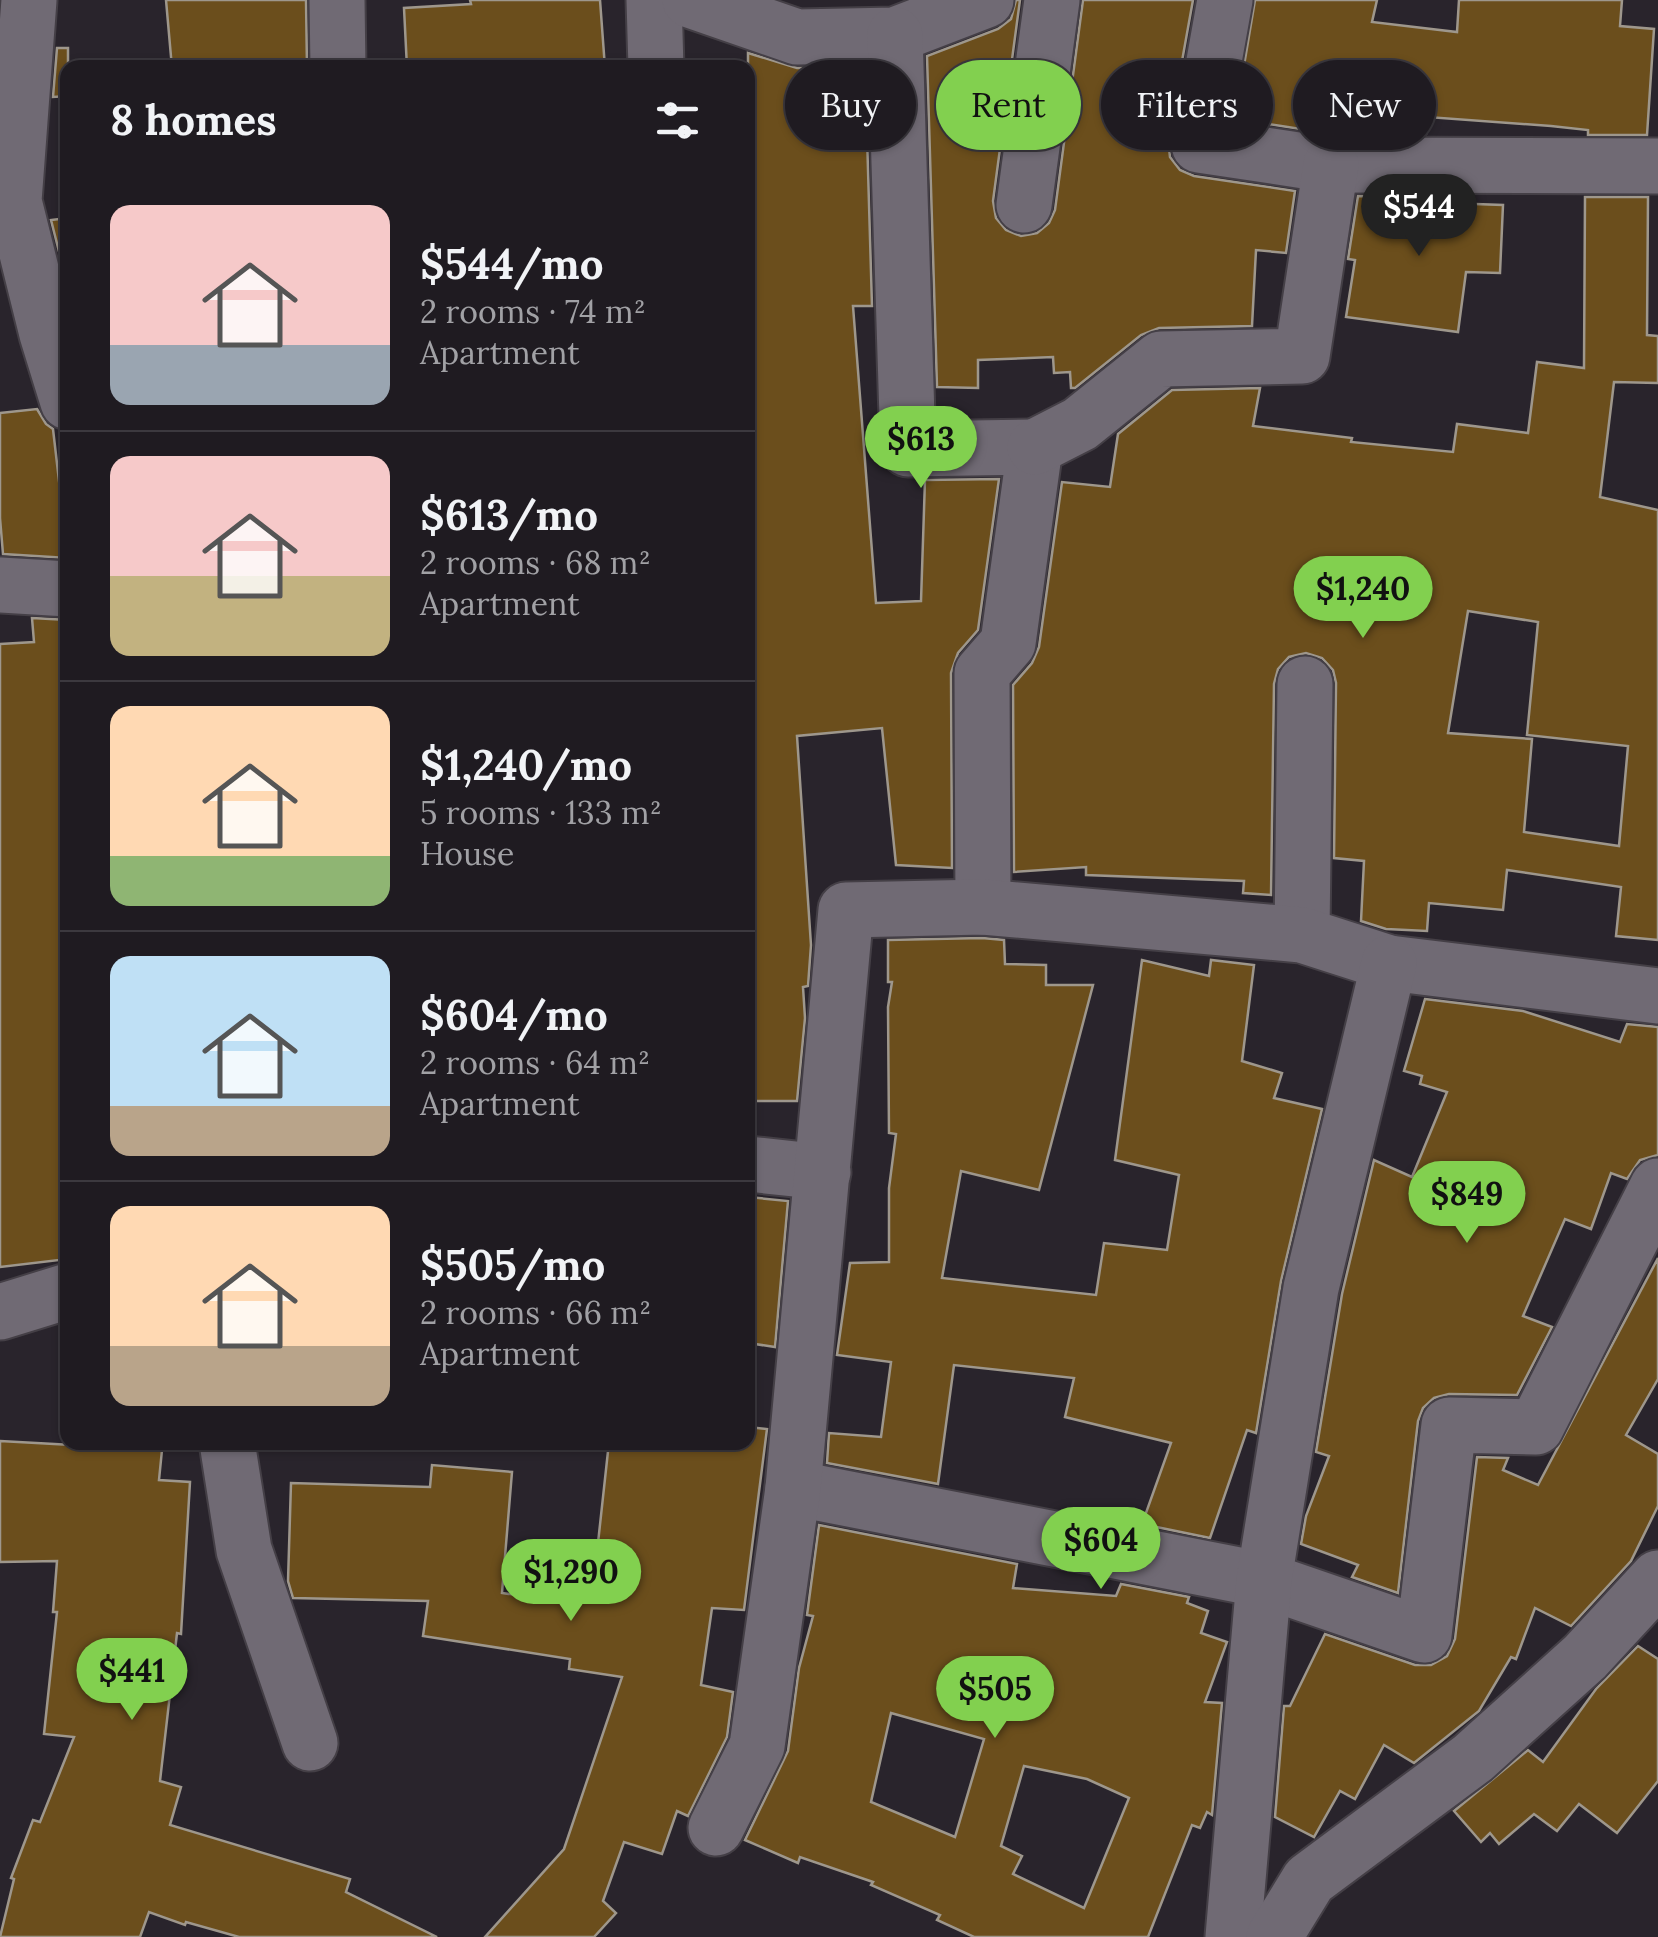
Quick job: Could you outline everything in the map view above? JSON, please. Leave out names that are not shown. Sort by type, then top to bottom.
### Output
[{"type":"street","points":[[28,0],[7,201],[57,332]]},
{"type":"street","points":[[337,0],[338,60]]},
{"type":"street","points":[[654,0],[656,60]]},
{"type":"street","points":[[690,0],[797,37],[894,34],[986,0]]},
{"type":"street","points":[[1024,206],[1052,0]]},
{"type":"street","points":[[1226,0],[1200,146],[1332,165],[1658,166]]},
{"type":"street","points":[[894,34],[908,449],[1035,447],[1080,424],[1161,359],[1302,356],[1332,165]]},
{"type":"street","points":[[983,906],[982,673],[1008,642],[1035,447]]},
{"type":"street","points":[[0,585],[60,589]]},
{"type":"street","points":[[1302,935],[1304,684]]},
{"type":"street","points":[[716,1828],[757,1746],[792,1488],[846,910],[983,906],[1302,935],[1390,962],[1658,996]]},
{"type":"street","points":[[1232,1937],[1264,1580],[1310,1288],[1390,962]]},
{"type":"street","points":[[755,1165],[823,1172]]},
{"type":"street","points":[[792,1488],[1264,1580],[1424,1635],[1449,1425],[1536,1427],[1658,1186]]},
{"type":"street","points":[[0,1312],[60,1293]]},
{"type":"street","points":[[227,1450],[244,1550],[310,1743]]},
{"type":"street","points":[[1274,1937],[1309,1880],[1472,1758],[1585,1657],[1658,1578]]},
{"type":"building","points":[[166,0],[306,0],[307,60],[171,60]]},
{"type":"building","points":[[470,0],[600,0],[604,60],[407,60],[404,8],[471,4]]},
{"type":"building","points":[[1016,0],[1020,0],[1012,60],[936,60],[936,150],[1000,150],[993,201],[996,218],[1006,230],[1021,236],[1037,233],[1049,223],[1055,210],[1063,150],[1081,150],[1081,60],[1075,60],[1083,0],[1193,0],[1182,60],[1101,60],[1101,150],[1169,150],[1180,170],[1194,176],[1295,191],[1286,253],[1256,250],[1252,326],[1159,328],[1141,335],[1075,388],[1071,388],[1070,372],[1054,373],[1053,357],[978,360],[978,388],[937,387],[927,56],[998,29],[1011,19]]},
{"type":"building","points":[[1255,0],[1377,0],[1372,22],[1457,32],[1459,0],[1622,0],[1620,26],[1654,29],[1647,135],[1588,135],[1588,130],[1436,118],[1436,60],[1293,60],[1293,128],[1273,125],[1273,60],[1245,60]]},
{"type":"building","points":[[57,48],[68,48],[68,60],[60,60],[60,97],[53,97]]},
{"type":"building","points":[[748,53],[785,64],[785,150],[867,150],[872,306],[853,306],[876,603],[921,601],[925,480],[999,479],[978,630],[958,653],[951,673],[952,868],[896,865],[882,728],[797,736],[811,945],[808,986],[803,987],[805,1018],[797,1101],[755,1101],[755,60],[748,60]]},
{"type":"building","points":[[1358,196],[1503,205],[1500,273],[1466,272],[1458,332],[1346,317],[1355,260],[1348,259]]},
{"type":"building","points":[[1585,197],[1648,197],[1647,335],[1658,336],[1658,383],[1614,382],[1600,497],[1658,510],[1658,940],[1616,936],[1621,887],[1507,870],[1503,910],[1429,903],[1427,931],[1386,929],[1361,921],[1364,861],[1334,858],[1336,683],[1333,670],[1322,658],[1306,653],[1289,657],[1278,669],[1274,684],[1271,895],[1243,893],[1244,881],[1086,875],[1086,867],[1014,872],[1013,685],[1032,663],[1039,647],[1062,482],[1110,487],[1118,434],[1172,390],[1260,388],[1253,426],[1352,438],[1351,442],[1453,452],[1457,424],[1528,433],[1537,362],[1584,368]],"holes":[[[1468,611],[1538,622],[1527,735],[1628,746],[1619,846],[1524,832],[1532,739],[1448,733]]]},
{"type":"building","points":[[60,219],[60,255],[51,220]]},
{"type":"building","points":[[37,409],[53,429],[60,489],[60,558],[3,554],[0,413]]},
{"type":"building","points":[[32,618],[60,620],[60,1260],[0,1267],[0,644],[34,642]]},
{"type":"building","points":[[888,940],[1004,940],[1005,964],[1046,965],[1046,985],[1093,985],[1039,1190],[961,1171],[942,1278],[1096,1295],[1104,1243],[1167,1250],[1179,1175],[1115,1160],[1142,960],[1209,976],[1211,960],[1254,965],[1242,1061],[1282,1073],[1274,1098],[1322,1109],[1281,1281],[1256,1433],[1247,1430],[1210,1538],[1142,1524],[1171,1443],[1065,1417],[1074,1378],[954,1365],[938,1484],[827,1463],[829,1433],[881,1437],[891,1362],[837,1355],[850,1263],[889,1262],[889,1188],[896,1134],[889,1133],[888,1007],[892,982],[888,982]]},
{"type":"building","points":[[1425,999],[1523,1011],[1620,1042],[1627,1024],[1658,1027],[1658,1155],[1640,1160],[1627,1179],[1611,1173],[1591,1229],[1565,1219],[1523,1316],[1552,1327],[1517,1395],[1449,1394],[1434,1398],[1423,1408],[1418,1421],[1398,1593],[1352,1577],[1358,1565],[1301,1544],[1306,1516],[1329,1456],[1316,1452],[1342,1294],[1374,1160],[1412,1177],[1447,1092],[1420,1084],[1422,1076],[1404,1071]]},
{"type":"building","points":[[755,1198],[788,1201],[775,1347],[755,1344]]},
{"type":"building","points":[[1658,1258],[1658,1379],[1626,1435],[1658,1454],[1658,1506],[1631,1561],[1571,1626],[1535,1608],[1516,1659],[1511,1657],[1479,1711],[1414,1763],[1384,1745],[1355,1799],[1340,1791],[1314,1837],[1275,1817],[1284,1706],[1290,1706],[1325,1634],[1415,1665],[1431,1665],[1447,1656],[1455,1639],[1477,1457],[1508,1458],[1503,1470],[1538,1485]]},
{"type":"building","points":[[755,1428],[767,1429],[744,1610],[712,1608],[701,1685],[733,1692],[727,1737],[688,1816],[677,1811],[662,1854],[624,1842],[603,1901],[616,1913],[594,1937],[485,1937],[564,1849],[622,1677],[569,1669],[570,1659],[423,1636],[428,1601],[293,1598],[288,1581],[291,1483],[430,1487],[432,1465],[512,1472],[502,1593],[573,1603],[583,1541],[598,1543],[608,1450],[755,1450]]},
{"type":"building","points":[[0,1441],[60,1444],[60,1450],[162,1450],[159,1480],[190,1482],[181,1634],[177,1633],[160,1781],[181,1787],[170,1825],[350,1879],[346,1892],[437,1937],[239,1937],[149,1912],[140,1937],[0,1937],[14,1879],[11,1878],[33,1820],[40,1822],[74,1737],[44,1734],[57,1612],[53,1612],[57,1561],[0,1562]]},
{"type":"building","points":[[819,1525],[1017,1564],[1013,1588],[1116,1596],[1121,1584],[1189,1597],[1187,1603],[1208,1611],[1201,1633],[1227,1642],[1205,1702],[1222,1703],[1212,1815],[1207,1812],[1200,1828],[1192,1825],[1148,1937],[974,1937],[937,1920],[940,1915],[871,1885],[873,1882],[800,1857],[798,1863],[745,1840],[788,1751],[799,1668],[813,1616],[807,1615]],"holes":[[[891,1713],[984,1739],[955,1837],[871,1802]],[[1024,1766],[1087,1779],[1129,1798],[1084,1908],[1013,1874],[1022,1856],[1001,1846]]]},
{"type":"building","points":[[1638,1646],[1658,1659],[1658,1781],[1617,1833],[1579,1804],[1557,1831],[1534,1814],[1499,1844],[1490,1833],[1481,1842],[1454,1811],[1528,1750],[1543,1762],[1596,1689]]}]
